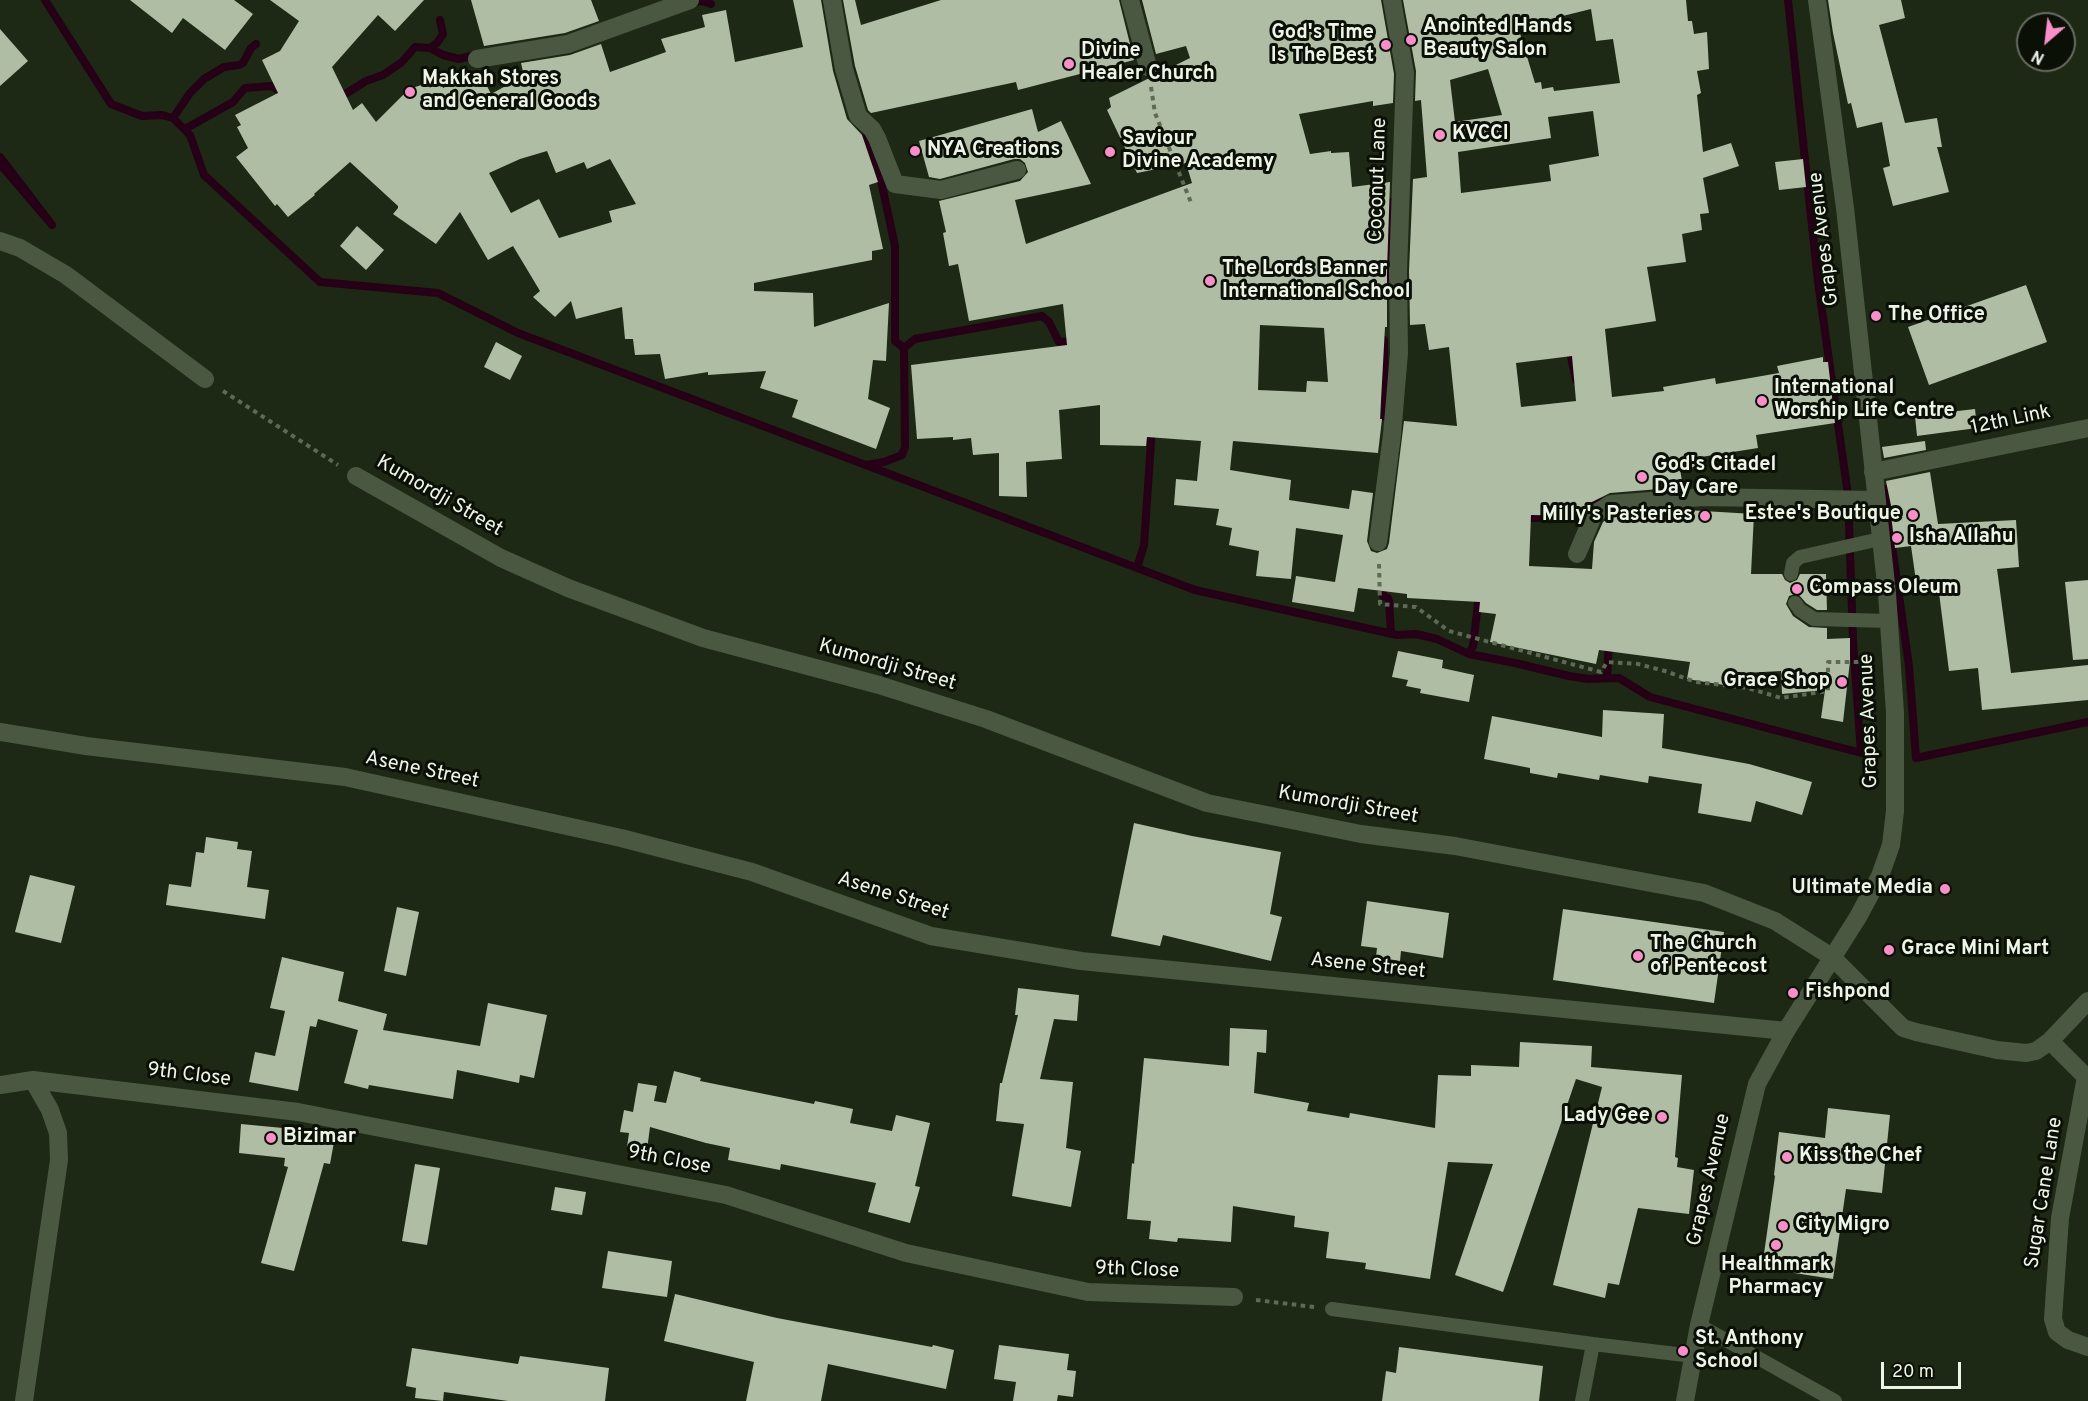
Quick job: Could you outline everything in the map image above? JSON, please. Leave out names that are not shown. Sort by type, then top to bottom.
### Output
[{"type":"street","points":[[477,59],[568,44],[690,0]]},
{"type":"street","points":[[832,0],[844,69],[858,116],[872,129],[877,138],[895,184],[941,190],[1017,170]]},
{"type":"street","points":[[1130,0],[1148,67]]},
{"type":"street","name":"Coconut Lane","points":[[1378,542],[1400,353],[1398,271],[1406,73],[1392,0]]},
{"type":"street","name":"Grapes Avenue","points":[[1685,1401],[1699,1325],[1757,1084],[1786,1031],[1880,876],[1891,845],[1895,812],[1895,713],[1889,621],[1845,208],[1817,0]]},
{"type":"street","points":[[0,241],[20,248],[66,275],[205,379]]},
{"type":"street","name":"12th Link","points":[[1873,472],[2088,428]]},
{"type":"street","name":"Kumordji Street","points":[[356,476],[501,558],[568,588],[703,638],[879,685],[986,719],[1207,803],[1361,834],[1455,846],[1704,893],[1775,921],[1832,957],[1904,1028],[2012,1052],[2036,1051],[2049,1041]]},
{"type":"street","points":[[1577,554],[1594,514],[1611,504],[1704,497],[1876,500]]},
{"type":"street","name":"Asene Street","points":[[0,732],[86,746],[345,777],[621,838],[752,872],[931,936],[1081,961],[1786,1031]]},
{"type":"street","points":[[2049,1041],[2088,1001]]},
{"type":"street","name":"Sugar Cane Lane","points":[[2049,1041],[2087,1077],[2060,1218],[2053,1318],[2057,1332],[2068,1340],[2088,1347]]},
{"type":"street","points":[[24,1401],[59,1160],[58,1133],[50,1110],[33,1080]]},
{"type":"street","name":"9th Close","points":[[0,1085],[33,1080],[298,1112],[726,1195],[906,1253],[1088,1292],[1234,1298]]},
{"type":"lane","points":[[1791,574],[1793,563],[1800,557],[1880,539]]},
{"type":"lane","points":[[1795,603],[1800,610],[1815,618],[1889,621]]},
{"type":"lane","points":[[1332,1309],[1693,1356]]},
{"type":"lane","points":[[1699,1325],[1835,1401]]},
{"type":"lane","points":[[1582,1401],[1593,1344]]},
{"type":"path","points":[[1148,67],[1155,113],[1192,205]]},
{"type":"path","name":"Kumordji Street","points":[[205,379],[356,476]]},
{"type":"path","points":[[1378,542],[1380,604],[1416,607],[1449,631],[1601,672],[1607,662],[1638,664],[1665,671],[1683,679],[1748,688],[1781,698],[1828,691],[1828,662],[1892,662]]},
{"type":"path","points":[[1234,1298],[1332,1309]]},
{"type":"building","points":[[130,0],[234,0],[253,14],[225,50],[183,18],[172,33]]},
{"type":"building","points":[[270,0],[424,0],[395,31],[378,15],[332,67],[353,110],[362,103],[376,122],[409,89],[440,79],[443,88],[480,72],[491,94],[524,76],[521,63],[570,55],[601,44],[610,72],[666,52],[661,39],[705,27],[702,15],[726,10],[735,62],[803,47],[793,0],[821,0],[833,71],[847,119],[862,135],[878,182],[869,185],[883,249],[872,251],[872,260],[754,283],[754,291],[813,293],[814,327],[889,303],[886,361],[873,360],[868,399],[890,408],[876,449],[792,417],[798,400],[760,388],[766,371],[708,375],[708,372],[665,379],[660,354],[635,355],[633,339],[625,339],[622,307],[576,319],[571,301],[555,317],[533,297],[540,291],[513,246],[488,260],[460,212],[436,244],[393,214],[398,206],[350,162],[288,217],[277,204],[275,206],[236,157],[248,148],[237,127],[241,125],[235,115],[278,93],[262,60],[280,51],[299,21]],"holes":[[[547,151],[556,173],[584,162],[587,169],[610,159],[636,204],[609,211],[612,222],[559,238],[539,199],[511,213],[489,173],[520,159]]]},
{"type":"building","points":[[471,0],[591,0],[599,21],[565,33],[484,46]]},
{"type":"building","points":[[843,0],[855,0],[861,25],[941,0],[1119,0],[1134,60],[1018,90],[1016,82],[871,113],[868,110],[855,66]]},
{"type":"building","points":[[1142,0],[1381,0],[1394,74],[1393,103],[1373,106],[1373,101],[1299,114],[1310,154],[1331,151],[1331,153],[1349,152],[1352,187],[1390,182],[1387,327],[1385,327],[1380,419],[1382,419],[1378,453],[1233,441],[1230,470],[1291,480],[1289,500],[1349,509],[1352,490],[1373,493],[1367,541],[1371,551],[1377,553],[1387,549],[1389,543],[1404,421],[1457,426],[1449,347],[1429,350],[1425,324],[1410,325],[1409,271],[1413,179],[1427,177],[1421,100],[1415,101],[1416,71],[1403,0],[1686,0],[1688,21],[1692,21],[1694,34],[1707,32],[1709,69],[1697,71],[1701,93],[1697,95],[1703,152],[1731,143],[1739,166],[1703,178],[1709,213],[1700,214],[1702,230],[1682,234],[1686,262],[1647,267],[1656,321],[1605,329],[1612,397],[1664,391],[1663,387],[1715,378],[1716,384],[1779,373],[1777,366],[1823,357],[1823,362],[1828,362],[1835,423],[1756,435],[1758,448],[1701,457],[1702,466],[1680,469],[1683,487],[1610,493],[1588,504],[1581,516],[1531,515],[1529,566],[1592,569],[1594,542],[1603,522],[1614,515],[1686,510],[1754,514],[1751,574],[1782,574],[1790,583],[1797,580],[1800,574],[1826,574],[1827,610],[1817,610],[1795,594],[1789,596],[1786,604],[1793,616],[1809,627],[1827,628],[1827,639],[1850,638],[1850,661],[1843,722],[1821,718],[1825,690],[1782,694],[1781,671],[1726,674],[1724,685],[1687,679],[1690,662],[1599,650],[1596,664],[1490,642],[1496,614],[1479,612],[1480,602],[1407,598],[1407,594],[1358,588],[1354,612],[1292,602],[1296,576],[1335,582],[1343,535],[1296,528],[1291,579],[1256,576],[1259,551],[1229,545],[1232,528],[1216,525],[1219,509],[1174,505],[1176,479],[1197,481],[1201,441],[1147,437],[1146,446],[1100,445],[1100,405],[1059,410],[1062,459],[1026,462],[1027,497],[999,496],[999,453],[973,455],[971,438],[917,439],[911,365],[1067,345],[1063,304],[969,321],[958,264],[949,266],[943,233],[946,232],[939,201],[1020,181],[1028,172],[1025,163],[1020,159],[1014,159],[940,179],[929,177],[919,141],[1032,109],[1038,132],[1061,121],[1091,184],[1015,200],[1026,244],[1192,183],[1186,163],[1137,173],[1107,110],[1111,107],[1109,98],[1190,58],[1186,46],[1156,54]],"holes":[[[1591,9],[1596,41],[1613,39],[1620,83],[1554,91],[1553,87],[1542,89],[1541,82],[1535,83],[1518,27]],[[1488,69],[1502,115],[1455,122],[1450,80]],[[1593,111],[1599,156],[1549,165],[1551,181],[1461,193],[1458,152],[1551,138],[1548,117]],[[1260,325],[1324,328],[1328,382],[1307,381],[1306,392],[1258,390]],[[1572,356],[1576,401],[1521,407],[1516,363]]]},
{"type":"building","points":[[1828,0],[1901,0],[1905,18],[1879,25],[1905,123],[1937,118],[1942,147],[1937,147],[1949,192],[1893,206],[1883,168],[1890,166],[1882,122],[1857,128],[1851,103],[1848,104]]},
{"type":"building","points":[[0,29],[28,61],[0,86]]},
{"type":"building","points":[[1803,159],[1806,187],[1779,190],[1775,162]]},
{"type":"building","points":[[357,226],[384,250],[366,270],[340,246]]},
{"type":"building","points":[[2026,285],[2047,342],[1929,385],[1908,327]]},
{"type":"building","points":[[496,342],[522,356],[510,380],[484,367]]},
{"type":"building","points":[[1975,409],[1977,428],[1917,436],[1915,416]]},
{"type":"building","points":[[1925,441],[1926,450],[1884,458],[1882,447]]},
{"type":"building","points":[[1930,472],[1938,524],[2016,520],[2019,567],[1997,569],[2011,673],[2088,665],[2088,700],[1982,710],[1978,668],[1949,671],[1938,585],[1917,588],[1911,546],[1895,548],[1891,515],[1893,515],[1886,481]]},
{"type":"building","points":[[2088,580],[2088,659],[2073,660],[2065,582]]},
{"type":"building","points":[[1398,651],[1443,660],[1442,668],[1474,675],[1469,702],[1420,693],[1421,689],[1406,686],[1408,680],[1392,677]]},
{"type":"building","points":[[1603,710],[1664,714],[1662,748],[1749,764],[1812,782],[1802,815],[1756,801],[1751,822],[1698,813],[1702,784],[1649,776],[1648,783],[1600,775],[1599,780],[1558,773],[1557,778],[1530,773],[1530,768],[1484,759],[1492,716],[1602,737]]},
{"type":"building","points":[[1134,823],[1281,852],[1270,914],[1282,917],[1271,961],[1163,935],[1160,946],[1111,936]]},
{"type":"building","points":[[206,837],[238,842],[237,849],[252,851],[247,887],[269,890],[265,919],[166,905],[169,884],[191,887],[196,852],[204,853]]},
{"type":"building","points":[[30,875],[75,886],[61,943],[15,932]]},
{"type":"building","points":[[1367,901],[1449,913],[1443,958],[1401,951],[1400,961],[1376,957],[1377,948],[1361,946]]},
{"type":"building","points":[[397,907],[419,912],[406,976],[384,971]]},
{"type":"building","name":"The Church of Pentecost","points":[[1563,909],[1724,932],[1714,1003],[1553,980]]},
{"type":"building","points":[[282,957],[344,972],[338,1001],[387,1014],[383,1030],[480,1046],[488,1003],[547,1015],[534,1078],[520,1075],[519,1083],[457,1070],[453,1099],[369,1085],[368,1089],[344,1083],[358,1030],[318,1019],[316,1027],[310,1026],[298,1091],[249,1082],[255,1052],[275,1056],[285,1011],[270,1008]]},
{"type":"building","points":[[1018,988],[1079,995],[1077,1021],[1054,1019],[1040,1079],[1073,1082],[1066,1148],[1081,1151],[1071,1207],[1012,1196],[1024,1124],[996,1121],[1000,1083],[1002,1083],[1018,1015],[1015,1015]]},
{"type":"building","points":[[1230,1028],[1267,1030],[1266,1053],[1257,1052],[1254,1093],[1309,1103],[1307,1111],[1349,1118],[1350,1113],[1435,1128],[1438,1075],[1471,1076],[1471,1065],[1519,1067],[1520,1042],[1592,1046],[1591,1067],[1682,1075],[1675,1157],[1678,1158],[1677,1167],[1694,1170],[1689,1214],[1638,1208],[1619,1285],[1608,1283],[1605,1298],[1553,1285],[1602,1087],[1576,1079],[1503,1292],[1455,1275],[1493,1164],[1448,1162],[1430,1279],[1365,1269],[1366,1263],[1326,1258],[1329,1232],[1294,1227],[1295,1216],[1233,1206],[1231,1242],[1178,1238],[1177,1242],[1149,1239],[1151,1221],[1127,1219],[1144,1058],[1229,1066]]},
{"type":"building","points":[[674,1071],[701,1078],[700,1081],[814,1104],[815,1101],[853,1109],[850,1123],[892,1131],[896,1115],[930,1123],[915,1186],[920,1187],[910,1223],[868,1212],[876,1183],[781,1164],[780,1170],[728,1160],[730,1148],[650,1127],[647,1150],[627,1147],[629,1133],[620,1132],[624,1110],[633,1112],[638,1083],[657,1086],[654,1101],[666,1103]]},
{"type":"building","points":[[1828,1108],[1890,1115],[1882,1193],[1846,1189],[1833,1279],[1762,1268],[1779,1132],[1825,1138]]},
{"type":"building","points":[[241,1124],[283,1128],[283,1134],[334,1142],[330,1164],[324,1163],[294,1271],[261,1263],[288,1167],[284,1166],[285,1158],[239,1153]]},
{"type":"building","points":[[415,1164],[440,1168],[427,1245],[402,1241]]},
{"type":"building","points":[[555,1187],[586,1192],[582,1215],[551,1210]]},
{"type":"building","points":[[608,1251],[672,1261],[667,1297],[602,1288]]},
{"type":"building","points":[[675,1294],[777,1318],[954,1350],[946,1389],[828,1364],[821,1401],[746,1401],[754,1362],[664,1341]]},
{"type":"building","points":[[999,1345],[1069,1354],[1067,1370],[1076,1371],[1073,1397],[1058,1395],[1057,1401],[1013,1401],[1016,1382],[994,1379]]},
{"type":"building","points":[[1399,1347],[1543,1366],[1539,1401],[1382,1401],[1386,1371],[1396,1373]]},
{"type":"building","points":[[412,1348],[518,1364],[520,1356],[609,1368],[605,1401],[508,1401],[444,1392],[443,1401],[415,1398],[416,1388],[406,1386]]},
{"type":"waterway","points":[[45,0],[111,104],[142,116],[162,115],[173,118],[190,135],[204,175],[320,282],[438,293],[518,333],[1195,590],[1397,635],[1416,634],[1437,639],[1469,654],[1569,676],[1588,679],[1619,678],[1650,697],[1861,753],[1853,640],[1848,495],[1818,282],[1788,0]]},
{"type":"waterway","points":[[688,2],[702,1],[711,4]]},
{"type":"waterway","points":[[430,48],[443,34],[440,20]]},
{"type":"waterway","points":[[173,118],[190,93],[204,79],[224,67],[243,63],[251,48],[256,44]]},
{"type":"waterway","points":[[336,96],[383,75],[402,62],[415,47],[430,48],[443,55],[459,59],[479,54]]},
{"type":"waterway","points":[[185,129],[233,102],[245,88],[272,86],[285,94]]},
{"type":"waterway","points":[[862,138],[878,167],[895,246],[895,341],[904,348]]},
{"type":"waterway","points":[[0,157],[52,225],[0,164]]},
{"type":"waterway","points":[[1386,291],[1392,202]]},
{"type":"waterway","points":[[866,465],[884,462],[902,455],[905,447],[904,348],[915,339],[1042,316],[1049,322],[1059,342],[1076,341]]},
{"type":"waterway","points":[[1384,340],[1385,417]]},
{"type":"waterway","points":[[1571,357],[1576,380]]},
{"type":"waterway","points":[[1137,568],[1144,545],[1152,427]]},
{"type":"waterway","points":[[1884,489],[1909,666],[1916,758],[2088,722]]},
{"type":"waterway","points":[[1520,518],[1586,518],[1599,492]]},
{"type":"waterway","points":[[1383,582],[1383,596],[1389,601],[1391,633]]},
{"type":"waterway","points":[[1469,654],[1473,646],[1479,595],[1482,594]]},
{"type":"waterway","points":[[1607,678],[1609,640]]},
{"type":"place","name":"Anointed Hands Beauty Salon","points":[[1411,40]]},
{"type":"place","name":"God's Time Is The Best","points":[[1386,45]]},
{"type":"place","name":"Divine Healer Church","points":[[1069,64]]},
{"type":"place","name":"Makkah Stores and General Goods","points":[[410,92]]},
{"type":"place","name":"KVCCI","points":[[1440,135]]},
{"type":"place","name":"NYA Creations","points":[[915,151]]},
{"type":"place","name":"Saviour Divine Academy","points":[[1110,152]]},
{"type":"place","name":"The Lords Banner International School","points":[[1210,281]]},
{"type":"place","name":"The Office","points":[[1876,316]]},
{"type":"place","name":"International Worship Life Centre","points":[[1762,401]]},
{"type":"place","name":"God's Citadel Day Care","points":[[1642,477]]},
{"type":"place","name":"Estee's Boutique","points":[[1913,515]]},
{"type":"place","name":"Milly's Pasteries","points":[[1705,516]]},
{"type":"place","name":"Isha Allahu","points":[[1897,538]]},
{"type":"place","name":"Compass Oleum","points":[[1797,589]]},
{"type":"place","name":"Grace Shop","points":[[1842,682]]},
{"type":"place","name":"Ultimate Media","points":[[1945,889]]},
{"type":"place","name":"Grace Mini Mart","points":[[1889,950]]},
{"type":"place","name":"The Church of Pentecost","points":[[1638,956]]},
{"type":"place","name":"Fishpond","points":[[1793,993]]},
{"type":"place","name":"Lady Gee","points":[[1662,1117]]},
{"type":"place","name":"Bizimar","points":[[271,1138]]},
{"type":"place","name":"Kiss the Chef","points":[[1787,1157]]},
{"type":"place","name":"City Migro","points":[[1783,1226]]},
{"type":"place","name":"Healthmark Pharmacy","points":[[1776,1245]]},
{"type":"place","name":"St. Anthony School","points":[[1683,1351]]}]
